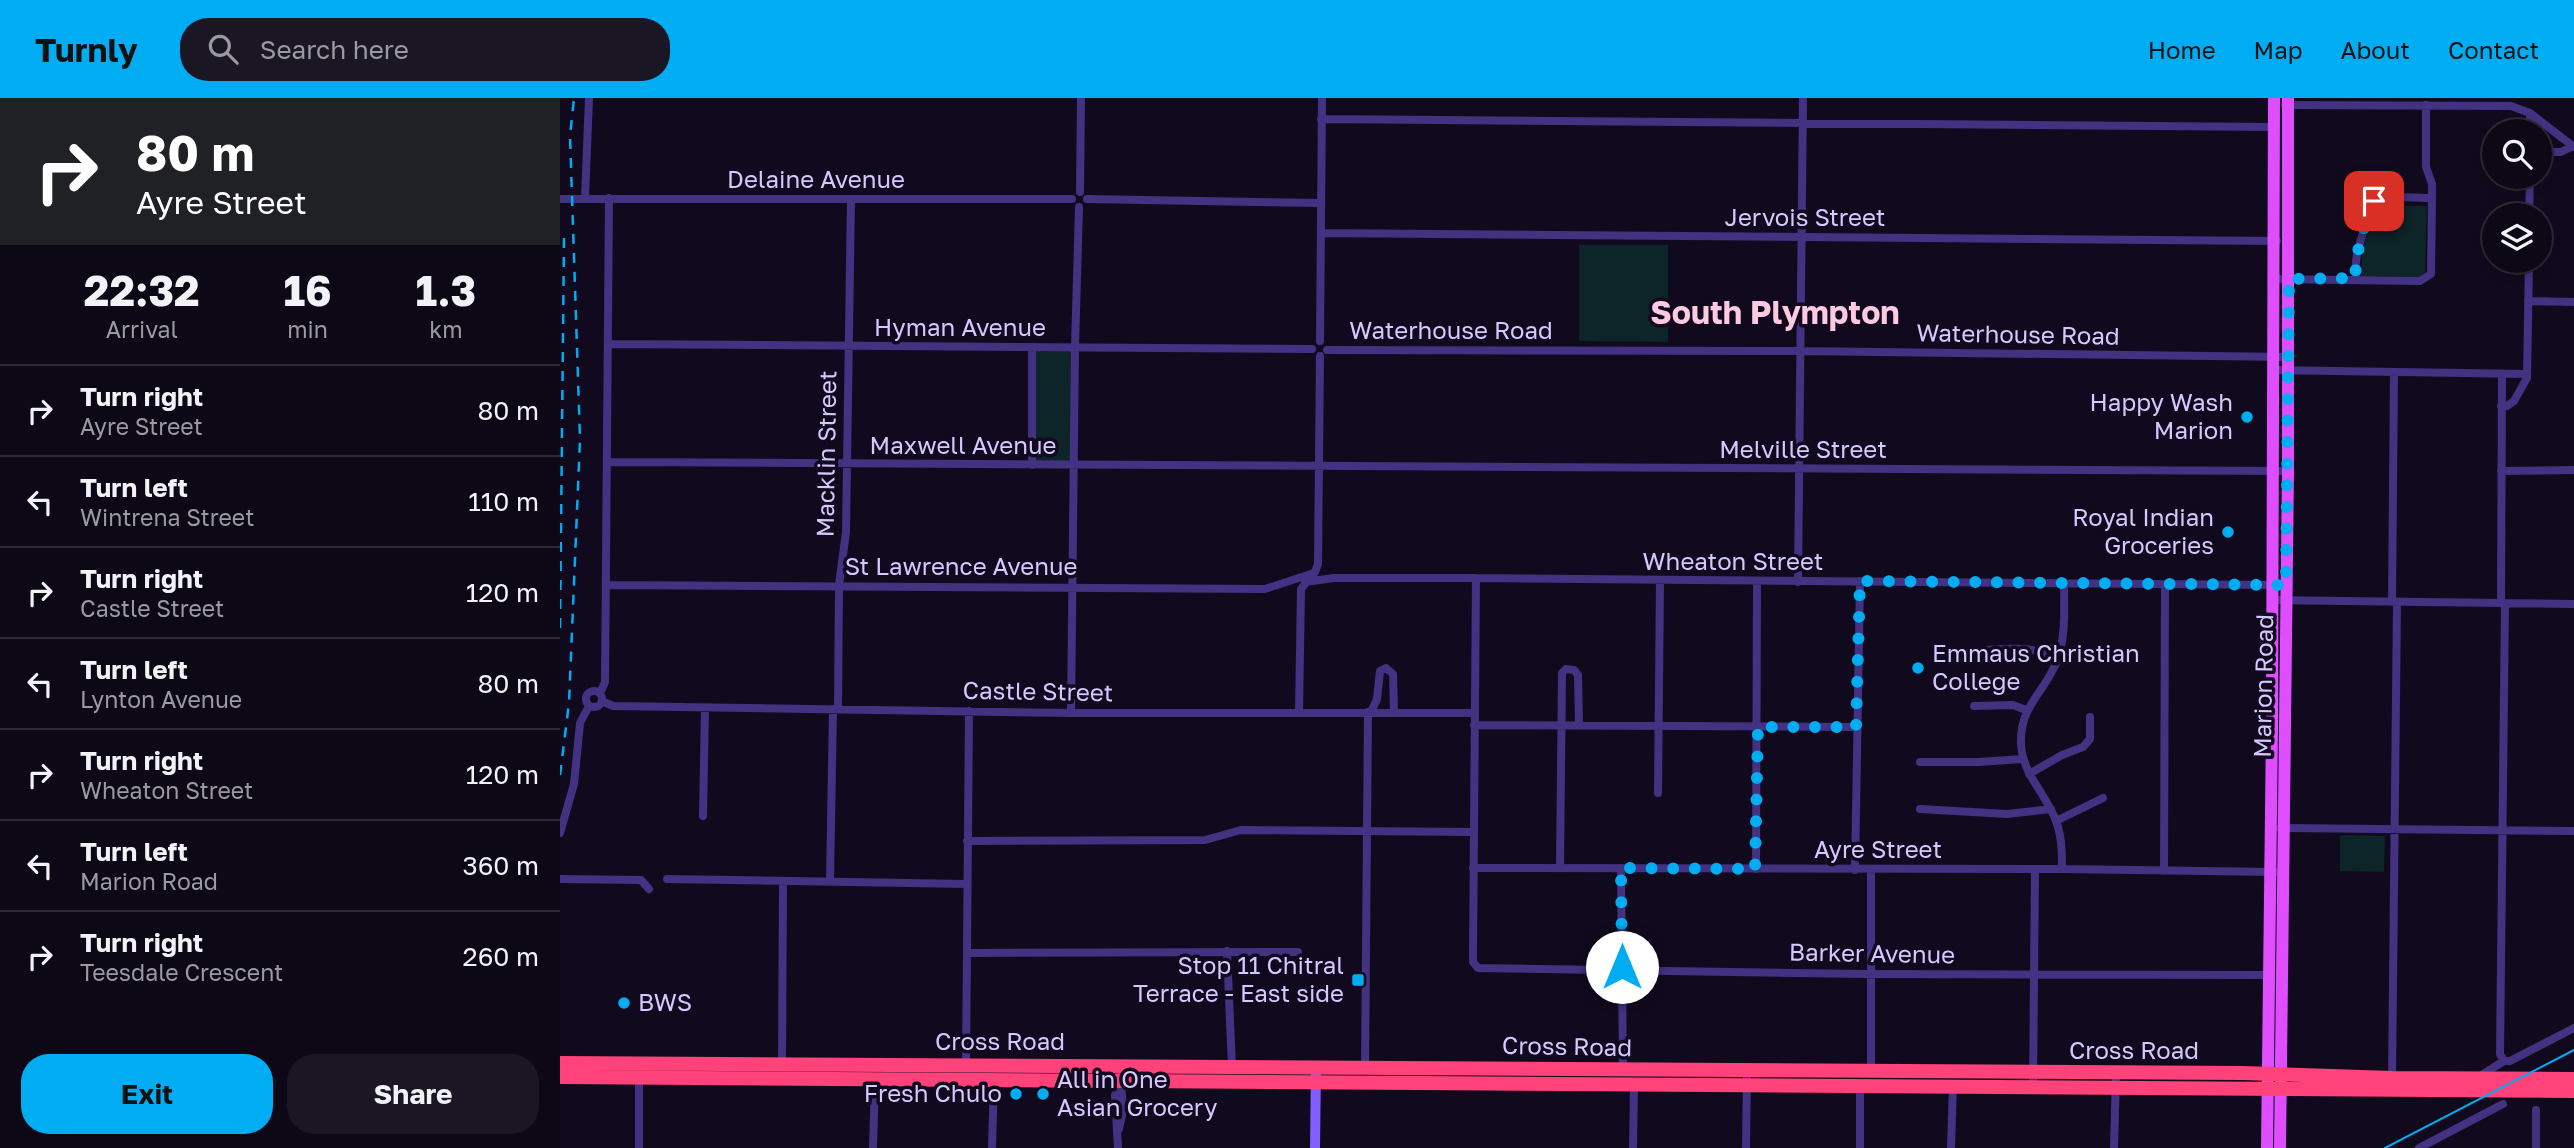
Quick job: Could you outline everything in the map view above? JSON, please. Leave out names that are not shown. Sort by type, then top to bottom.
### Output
[{"type":"highway","name":"Cross Road","points":[[560,1063],[782,1063],[875,1071],[1316,1074],[1634,1085],[1860,1086],[1953,1080],[2116,1081],[2242,1088],[2274,1081]]},
{"type":"highway","name":"Cross Road","points":[[1120,1073],[1232,1067],[1316,1074]]},
{"type":"highway","points":[[1545,1069],[1556,1084],[1566,1069]]},
{"type":"highway","name":"Cross Road","points":[[1365,1075],[1566,1069],[1871,1072],[1953,1080]]},
{"type":"highway","name":"Cross Road","points":[[560,1077],[782,1078],[875,1071]]},
{"type":"highway","name":"Cross Road","points":[[2116,1081],[2243,1073],[2274,1081],[2574,1091]]},
{"type":"highway","name":"Cross Road","points":[[2392,1084],[2475,1079],[2574,1079]]},
{"type":"main road","name":"Marion Road","points":[[2267,1148],[2267,1116],[2281,1054],[2272,600],[2274,101]]},
{"type":"main road","name":"Marion Road","points":[[2277,827],[2288,471],[2288,101]]},
{"type":"main road","name":"Marion Road","points":[[2277,872],[2268,1049],[2280,1111],[2280,1148]]},
{"type":"main road","points":[[2243,1073],[2257,1066],[2268,1049]]},
{"type":"main road","points":[[2280,1111],[2305,1082],[2281,1054]]},
{"type":"main road","points":[[2242,1088],[2259,1100],[2267,1116]]},
{"type":"street","points":[[585,198],[589,98]]},
{"type":"street","points":[[1080,192],[1081,98]]},
{"type":"street","points":[[1320,341],[1322,98]]},
{"type":"street","points":[[1798,582],[1803,98]]},
{"type":"street","points":[[2274,101],[2426,105],[2511,102],[2574,146],[2561,152],[2552,152]]},
{"type":"street","points":[[2273,279],[2356,278],[2420,281],[2431,274],[2432,184],[2426,167],[2426,105]]},
{"type":"street","points":[[2530,113],[2530,119]]},
{"type":"street","points":[[1321,119],[2274,127]]},
{"type":"street","points":[[1080,192],[1085,194],[1087,199],[1086,204],[1079,207],[1074,205],[1072,199],[1075,193],[1080,192]]},
{"type":"street","points":[[589,706],[596,706],[605,682],[609,198]]},
{"type":"street","points":[[2356,278],[2357,246],[2364,228],[2367,208],[2374,201],[2384,198],[2432,198]]},
{"type":"street","name":"Delaine Avenue","points":[[560,199],[1072,199]]},
{"type":"street","name":"Macklin Street","points":[[830,881],[839,585],[846,532],[851,199]]},
{"type":"street","points":[[1087,199],[1321,202]]},
{"type":"street","points":[[1071,713],[1079,207]]},
{"type":"street","name":"Jervois Street","points":[[1321,233],[2290,241]]},
{"type":"street","points":[[2501,406],[2514,401],[2525,385],[2528,374],[2529,273]]},
{"type":"street","points":[[2528,301],[2574,302]]},
{"type":"street","points":[[1320,341],[1325,343],[1327,350],[1320,356],[1312,349],[1313,344],[1320,341]]},
{"type":"street","name":"Hyman Avenue","points":[[608,344],[1312,349]]},
{"type":"street","points":[[1032,347],[1032,465]]},
{"type":"street","name":"Waterhouse Road","points":[[1327,350],[1800,351],[2273,364],[2288,357]]},
{"type":"street","points":[[1299,713],[1301,590],[1318,564],[1320,356]]},
{"type":"street","points":[[2273,364],[2288,370],[2528,374]]},
{"type":"street","points":[[2392,1084],[2394,373]]},
{"type":"street","points":[[2502,374],[2503,830],[2500,1055],[2504,1061]]},
{"type":"street","name":"Maxwell Avenue","points":[[607,462],[1319,466]]},
{"type":"street","name":"Melville Street","points":[[1319,466],[2288,471]]},
{"type":"street","points":[[2501,471],[2574,470]]},
{"type":"street","name":"St Lawrence Avenue","points":[[606,585],[1265,589],[1314,573]]},
{"type":"street","name":"Wheaton Street","points":[[1305,582],[1334,578],[1476,578],[2286,585]]},
{"type":"street","points":[[1473,868],[1476,578]]},
{"type":"street","points":[[1658,793],[1660,581]]},
{"type":"street","points":[[1855,870],[1860,581]]},
{"type":"street","points":[[1755,869],[1757,582]]},
{"type":"street","points":[[2062,869],[2062,846],[2056,821],[2023,759],[2021,729],[2026,710],[2058,659],[2064,630],[2064,583]]},
{"type":"street","points":[[2164,871],[2165,585]]},
{"type":"street","points":[[2272,600],[2574,604]]},
{"type":"street","points":[[1974,651],[2037,649],[2058,659]]},
{"type":"street","points":[[1365,1075],[1369,712],[1377,699],[1380,671],[1386,668],[1392,674],[1394,713]]},
{"type":"street","points":[[1560,867],[1562,673],[1566,669],[1574,670],[1578,675],[1579,726]]},
{"type":"street","points":[[589,706],[587,694],[594,691],[601,697]]},
{"type":"street","name":"Castle Street","points":[[601,697],[613,706],[705,708],[1071,713],[1475,713]]},
{"type":"street","points":[[1974,706],[2013,705],[2026,710]]},
{"type":"street","points":[[560,833],[574,784],[580,723],[589,706]]},
{"type":"street","points":[[703,816],[705,708]]},
{"type":"street","points":[[966,1072],[969,710]]},
{"type":"street","points":[[2029,774],[2062,755],[2083,747],[2090,738],[2090,717]]},
{"type":"street","points":[[1474,725],[1856,727]]},
{"type":"street","points":[[1920,762],[2023,759]]},
{"type":"street","points":[[2056,821],[2103,798]]},
{"type":"street","points":[[1920,809],[2007,814],[2051,809]]},
{"type":"street","points":[[2277,827],[2574,831]]},
{"type":"street","points":[[967,841],[1205,840],[1241,830],[1473,832]]},
{"type":"street","name":"Ayre Street","points":[[1473,868],[2277,872]]},
{"type":"street","name":"Barker Avenue","points":[[1473,868],[1473,955],[1475,965],[1485,969],[2270,975]]},
{"type":"street","points":[[1621,868],[1623,1070]]},
{"type":"street","points":[[2033,1081],[2035,869]]},
{"type":"street","points":[[1871,870],[1871,1072]]},
{"type":"street","points":[[560,879],[641,880],[649,889]]},
{"type":"street","points":[[667,879],[967,884]]},
{"type":"street","points":[[782,1078],[783,881]]},
{"type":"street","points":[[1227,951],[1232,1067]]},
{"type":"street","points":[[967,953],[1298,952]]},
{"type":"street","points":[[2475,1079],[2504,1061],[2509,1062],[2574,1028]]},
{"type":"street","points":[[639,1148],[640,1062]]},
{"type":"street","points":[[873,1148],[875,1071]]},
{"type":"street","points":[[1746,1148],[1747,1071]]},
{"type":"street","points":[[992,1148],[994,1072]]},
{"type":"street","points":[[1118,1148],[1123,1111],[1120,1073]]},
{"type":"street","points":[[1315,1148],[1316,1074]]},
{"type":"street","points":[[1951,1148],[1953,1080]]},
{"type":"street","points":[[2114,1148],[2116,1081]]},
{"type":"street","points":[[1633,1148],[1634,1085]]},
{"type":"street","points":[[1860,1086],[1860,1148]]},
{"type":"street","points":[[2419,1148],[2502,1104]]},
{"type":"street","points":[[2536,1110],[2536,1148]]},
{"type":"green space","points":[[2371,206],[2427,206],[2425,272],[2420,277],[2361,276],[2362,248],[2370,229]]},
{"type":"green space","points":[[1579,245],[1668,245],[1668,342],[1579,341]]},
{"type":"green space","points":[[1033,346],[1074,347],[1073,465],[1033,465]]},
{"type":"green space","points":[[2340,835],[2385,836],[2384,872],[2340,871]]},
{"type":"tram line","points":[[2385,1148],[2574,1050]]},
{"type":"railway","points":[[560,775],[569,703],[580,439],[570,136],[574,98]]},
{"type":"railway","points":[[560,628],[564,236]]},
{"type":"place","name":"Happy Wash Marion","points":[[2247,417]]},
{"type":"place","name":"Royal Indian Groceries","points":[[2228,532]]},
{"type":"place","name":"Emmaus Christian College","points":[[1918,668]]},
{"type":"place","name":"Stop 11 Chitral Terrace - East side","points":[[1358,980]]},
{"type":"place","name":"BWS","points":[[624,1003]]},
{"type":"place","name":"Fresh Chulo","points":[[1016,1094]]},
{"type":"place","name":"All in One Asian Grocery","points":[[1043,1094]]},
{"type":"district","name":"South Plympton","points":[[1775,313]]},
{"type":"route","points":[[1622,967],[1621,868],[1755,869],[1758,727],[1856,727],[1860,581],[2286,585],[2289,279],[2356,278],[2357,246],[2364,228],[2367,208],[2374,201]]}]
